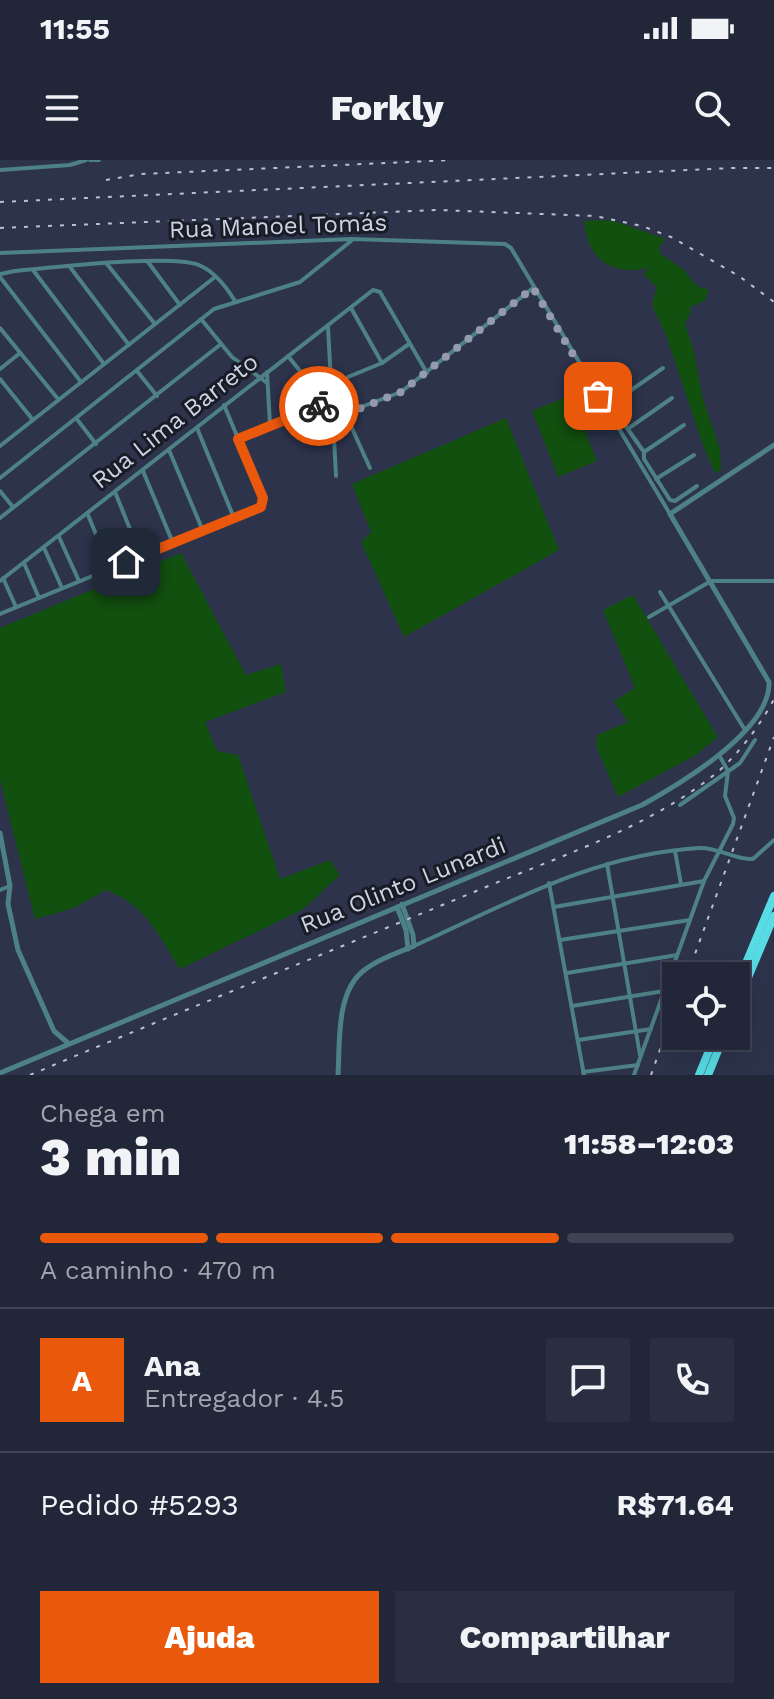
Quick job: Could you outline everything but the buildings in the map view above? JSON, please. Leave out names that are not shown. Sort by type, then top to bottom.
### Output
[{"type":"highway","points":[[746,962],[774,896]]},
{"type":"highway","points":[[750,973],[774,916]]},
{"type":"highway","points":[[699,1075],[709,1050]]},
{"type":"highway","points":[[708,1075],[718,1050]]},
{"type":"street","points":[[0,170],[99,160]]},
{"type":"street","points":[[0,478],[214,309],[300,282],[352,239]]},
{"type":"street","name":"Rua Manoel Tomás","points":[[0,253],[352,239],[501,242],[511,248],[533,288]]},
{"type":"street","points":[[81,382],[0,276],[32,269],[190,261],[215,277],[235,301]]},
{"type":"street","points":[[148,262],[180,305]]},
{"type":"street","points":[[107,264],[155,324]]},
{"type":"street","points":[[69,267],[129,345]]},
{"type":"street","points":[[32,269],[104,364]]},
{"type":"street","points":[[0,446],[215,277]]},
{"type":"street","points":[[332,418],[401,392],[533,288],[711,581]]},
{"type":"street","name":"Rua Lima Barreto","points":[[2,580],[373,290],[380,292],[409,344]]},
{"type":"street","points":[[351,308],[382,363]]},
{"type":"street","points":[[201,319],[232,357],[267,383]]},
{"type":"street","points":[[328,326],[336,476]]},
{"type":"street","points":[[0,328],[58,399]]},
{"type":"street","points":[[0,518],[221,344]]},
{"type":"street","points":[[331,384],[382,363],[409,344],[427,373]]},
{"type":"street","points":[[0,369],[20,353]]},
{"type":"street","points":[[287,359],[300,371],[301,413]]},
{"type":"street","points":[[663,368],[612,404],[672,501],[697,486]]},
{"type":"street","points":[[137,371],[157,396]]},
{"type":"street","points":[[267,372],[270,425]]},
{"type":"street","points":[[0,379],[33,420]]},
{"type":"street","points":[[629,428],[672,398]]},
{"type":"street","points":[[238,439],[331,403]]},
{"type":"street","points":[[0,614],[261,507],[263,498],[224,405]]},
{"type":"street","points":[[346,415],[370,468]]},
{"type":"street","points":[[76,418],[96,444]]},
{"type":"street","points":[[644,452],[684,425]]},
{"type":"street","points":[[197,428],[234,518]]},
{"type":"street","points":[[670,514],[774,445]]},
{"type":"street","points":[[631,451],[640,446]]},
{"type":"street","points":[[169,450],[203,531]]},
{"type":"street","points":[[656,479],[694,455]]},
{"type":"street","points":[[143,471],[173,543]]},
{"type":"street","points":[[0,491],[13,507]]},
{"type":"street","points":[[115,492],[141,556]]},
{"type":"street","points":[[88,514],[110,568]]},
{"type":"street","points":[[59,537],[79,581]]},
{"type":"street","points":[[44,548],[62,588]]},
{"type":"street","points":[[23,562],[39,598]]},
{"type":"street","points":[[2,580],[16,607]]},
{"type":"street","points":[[649,617],[711,581],[774,581]]},
{"type":"street","name":"Rua Olinto Lunardi","points":[[0,1073],[642,805],[668,791],[719,755],[745,730],[769,698],[766,674],[711,581]]},
{"type":"street","points":[[660,592],[745,730]]},
{"type":"street","points":[[680,805],[740,763],[755,740]]},
{"type":"street","points":[[674,962],[704,881],[734,818],[725,796],[728,771],[719,755]]},
{"type":"street","points":[[0,833],[10,886],[8,904],[23,964],[54,1031],[58,1048]]},
{"type":"street","points":[[338,1075],[347,993],[363,970],[410,944],[424,942],[549,883],[607,864],[698,848],[718,850],[748,860],[774,840]]},
{"type":"street","points":[[675,851],[681,885]]},
{"type":"street","points":[[607,864],[641,1057]]},
{"type":"street","points":[[554,907],[704,881]]},
{"type":"street","points":[[549,883],[583,1074],[638,1065]]},
{"type":"street","points":[[0,890],[10,886]]},
{"type":"street","points":[[0,899],[8,904]]},
{"type":"street","points":[[400,905],[410,944]]},
{"type":"street","points":[[560,940],[690,920]]},
{"type":"street","points":[[567,973],[677,955]]},
{"type":"street","points":[[572,1006],[662,991]]},
{"type":"street","points":[[634,1075],[662,997]]},
{"type":"street","points":[[577,1040],[651,1029]]},
{"type":"street","points":[[54,1031],[68,1043]]},
{"type":"green space","points":[[584,221],[614,221],[663,238],[665,241],[659,247],[661,254],[684,270],[695,284],[709,289],[705,301],[690,307],[691,312],[685,323],[703,399],[720,449],[721,470],[715,473],[666,335],[653,308],[657,287],[644,275],[648,268],[613,267],[596,255],[590,246]]},
{"type":"green space","points":[[571,395],[597,461],[558,477],[532,411]]},
{"type":"green space","points":[[506,418],[559,550],[404,637],[361,542],[371,532],[352,484]]},
{"type":"green space","points":[[181,553],[246,675],[281,664],[286,692],[205,722],[217,751],[238,755],[280,879],[330,860],[340,875],[302,910],[180,969],[150,922],[132,904],[106,890],[74,908],[35,919],[0,779],[0,628]]},
{"type":"green space","points":[[633,595],[718,737],[696,755],[618,797],[596,746],[597,735],[628,722],[614,701],[635,688],[603,610]]},
{"type":"railway","points":[[106,180],[141,174],[453,160]]},
{"type":"railway","points":[[0,202],[774,168]]},
{"type":"railway","points":[[0,228],[438,210],[595,216],[642,226],[671,237],[739,276],[774,302]]},
{"type":"railway","points":[[30,1075],[567,855],[659,812],[714,775],[731,759],[762,720],[774,699]]},
{"type":"railway","points":[[692,962],[774,737]]},
{"type":"railway","points":[[651,1075],[662,1044]]},
{"type":"way so far","points":[[319,406],[331,403],[332,418],[339,417],[401,392],[533,288],[598,396]]},
{"type":"route","points":[[126,562],[261,507],[263,498],[238,439],[319,406]]}]
